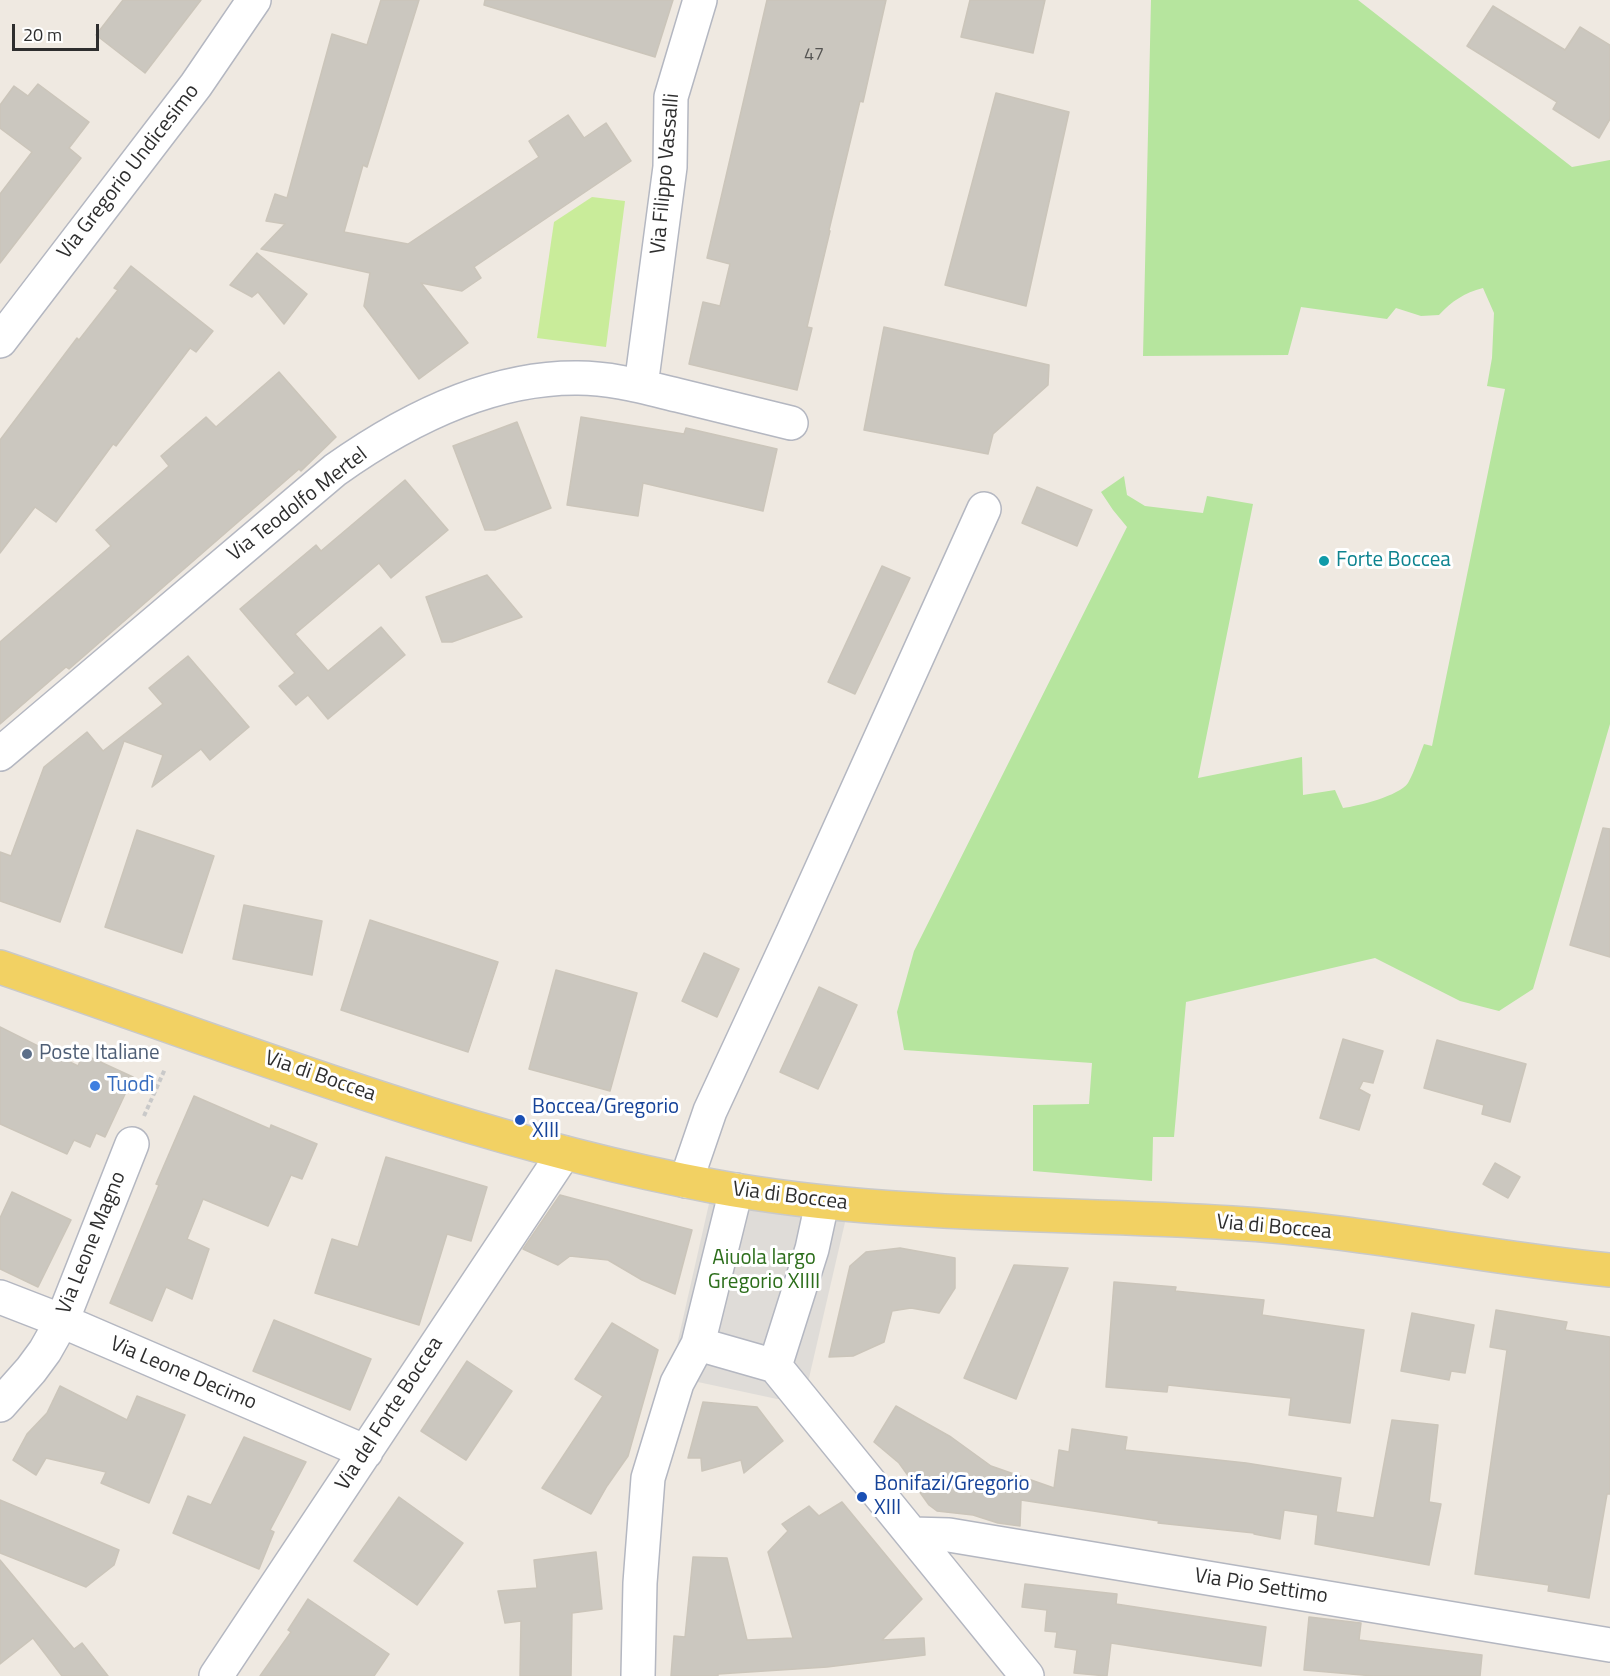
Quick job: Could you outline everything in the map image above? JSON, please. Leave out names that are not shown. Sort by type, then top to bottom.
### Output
[{"type":"main road","name":"Via di Boccea","points":[[0,967],[449,1121],[564,1153],[686,1181],[822,1203],[1292,1227],[1607,1265]]},
{"type":"street","name":"Via Gregorio Undicesimo","points":[[0,341],[196,85],[254,0]]},
{"type":"street","name":"Via Filippo Vassalli","points":[[641,386],[670,166],[671,97],[700,0]]},
{"type":"street","name":"Via Teodolfo Mertel","points":[[0,754],[335,470],[376,444],[459,401],[542,380],[578,378],[609,380],[791,423]]},
{"type":"street","points":[[686,1181],[710,1111],[984,509]]},
{"type":"street","name":"Via Leone Magno","points":[[0,1405],[31,1370],[62,1321],[132,1144]]},
{"type":"street","name":"Via del Forte Boccea","points":[[216,1676],[564,1153]]},
{"type":"street","points":[[638,1676],[640,1583],[648,1478],[677,1383],[699,1344],[736,1190]]},
{"type":"street","points":[[775,1366],[812,1249],[822,1203]]},
{"type":"street","name":"Via Leone Decimo","points":[[0,1297],[62,1321],[366,1452]]},
{"type":"street","points":[[699,1344],[775,1366],[1027,1676]]},
{"type":"street","name":"Via Pio Settimo","points":[[912,1534],[949,1535],[1610,1646]]},
{"type":"path","name":"Via Leone Magno","points":[[132,1144],[165,1069]]},
{"type":"green space","points":[[1151,0],[1358,0],[1572,167],[1610,160],[1610,724],[1533,989],[1499,1011],[1460,1001],[1375,958],[1186,1002],[1174,1137],[1153,1137],[1152,1181],[1033,1171],[1033,1105],[1089,1104],[1092,1063],[904,1050],[897,1012],[914,951],[1127,527],[1101,492],[1124,476],[1127,495],[1145,506],[1203,513],[1207,496],[1253,504],[1198,778],[1302,757],[1303,795],[1335,790],[1343,808],[1378,800],[1396,792],[1408,783],[1424,744],[1432,746],[1505,389],[1487,386],[1492,358],[1494,313],[1483,288],[1459,298],[1439,315],[1421,316],[1396,308],[1387,319],[1301,307],[1288,355],[1143,356]]},
{"type":"green space","points":[[592,197],[625,201],[606,347],[537,338],[554,222]]},
{"type":"shaded area","points":[[713,1186],[849,1205],[809,1378],[801,1399],[777,1399],[670,1376]]},
{"type":"building","points":[[123,0],[201,0],[145,73],[96,35]]},
{"type":"building","points":[[381,0],[419,0],[367,167],[363,165],[344,232],[408,244],[539,157],[529,141],[568,115],[584,138],[606,123],[631,161],[474,267],[481,278],[462,291],[421,283],[468,343],[419,379],[364,306],[370,273],[261,249],[285,224],[266,221],[275,194],[287,198],[332,34],[367,45]]},
{"type":"building","points":[[485,0],[673,0],[655,57],[484,5]]},
{"type":"building","points":[[767,0],[886,0],[863,102],[860,101],[829,230],[807,327],[812,328],[797,390],[689,364],[703,302],[720,306],[730,264],[707,258]]},
{"type":"building","points":[[970,0],[1045,0],[1033,53],[961,37]]},
{"type":"building","points":[[1493,6],[1565,50],[1580,27],[1610,45],[1610,119],[1599,138],[1553,109],[1557,102],[1467,46]]},
{"type":"building","points":[[38,84],[89,122],[69,148],[81,158],[0,263],[0,194],[32,152],[0,128],[0,105],[14,86],[28,96]]},
{"type":"building","points":[[996,93],[1069,112],[1026,306],[945,285]]},
{"type":"building","points":[[257,253],[307,294],[284,324],[258,292],[252,297],[230,285]]},
{"type":"building","points":[[131,266],[213,331],[196,352],[190,348],[116,446],[113,444],[56,522],[35,507],[0,553],[0,440],[77,338],[79,340],[118,290],[114,288]]},
{"type":"building","points":[[884,327],[1049,365],[1048,385],[993,434],[988,454],[864,430]]},
{"type":"building","points":[[279,372],[336,437],[301,471],[299,469],[69,669],[66,667],[0,724],[0,642],[111,546],[96,530],[169,466],[161,456],[206,417],[216,427]]},
{"type":"building","points":[[581,417],[684,434],[686,428],[777,449],[763,511],[643,483],[638,516],[567,505]]},
{"type":"building","points":[[517,422],[551,508],[495,530],[485,530],[453,446]]},
{"type":"building","points":[[405,480],[448,530],[391,578],[379,563],[295,634],[328,671],[381,627],[405,655],[328,719],[308,695],[296,705],[279,686],[295,673],[240,609],[316,545],[321,551]]},
{"type":"building","points":[[1037,487],[1092,510],[1077,546],[1022,523]]},
{"type":"building","points":[[882,566],[910,578],[855,694],[828,682]]},
{"type":"building","points":[[487,575],[522,617],[452,642],[442,642],[426,597]]},
{"type":"building","points":[[188,656],[249,727],[210,760],[201,749],[152,787],[163,755],[124,741],[60,922],[0,901],[0,852],[11,856],[44,767],[87,732],[103,751],[163,704],[149,688]]},
{"type":"building","points":[[1603,828],[1610,829],[1610,957],[1570,945]]},
{"type":"building","points":[[137,830],[214,856],[182,953],[105,927]]},
{"type":"building","points":[[244,905],[322,921],[312,975],[233,959]]},
{"type":"building","points":[[370,920],[498,962],[468,1052],[341,1010]]},
{"type":"building","points":[[704,953],[739,969],[717,1017],[682,1001]]},
{"type":"building","points":[[556,970],[637,993],[610,1091],[529,1069]]},
{"type":"building","points":[[819,987],[857,1005],[818,1089],[780,1072]]},
{"type":"building","points":[[0,1027],[78,1066],[83,1054],[133,1077],[105,1137],[96,1133],[90,1147],[74,1140],[67,1154],[0,1124]]},
{"type":"building","points":[[1343,1039],[1383,1051],[1373,1083],[1363,1081],[1359,1089],[1370,1095],[1359,1130],[1320,1118]]},
{"type":"building","points":[[1437,1040],[1526,1064],[1510,1122],[1482,1114],[1484,1105],[1424,1088]]},
{"type":"building","points":[[194,1096],[270,1129],[271,1125],[317,1144],[302,1179],[291,1175],[268,1226],[203,1199],[187,1239],[209,1249],[192,1299],[166,1287],[152,1321],[110,1303],[159,1185],[156,1184]]},
{"type":"building","points":[[386,1157],[487,1187],[471,1241],[447,1234],[419,1325],[315,1293],[332,1239],[358,1247]]},
{"type":"building","points":[[1495,1163],[1520,1177],[1508,1198],[1483,1184]]},
{"type":"building","points":[[12,1192],[71,1220],[38,1287],[0,1269],[0,1218]]},
{"type":"building","points":[[560,1195],[692,1230],[675,1294],[642,1280],[608,1260],[570,1256],[558,1265],[523,1249]]},
{"type":"building","points":[[900,1248],[955,1258],[955,1288],[939,1313],[911,1308],[892,1311],[884,1342],[853,1356],[829,1357],[850,1266],[866,1252]]},
{"type":"building","points":[[1014,1265],[1068,1268],[1016,1399],[964,1378]]},
{"type":"building","points":[[1114,1282],[1176,1287],[1175,1291],[1264,1300],[1262,1315],[1364,1330],[1350,1423],[1289,1415],[1291,1398],[1168,1385],[1167,1392],[1106,1387]]},
{"type":"building","points":[[1496,1310],[1567,1322],[1565,1330],[1610,1337],[1610,1494],[1607,1494],[1589,1598],[1548,1591],[1549,1585],[1475,1574],[1507,1350],[1490,1347]]},
{"type":"building","points":[[1412,1313],[1474,1325],[1465,1373],[1451,1371],[1449,1380],[1401,1371]]},
{"type":"building","points":[[274,1320],[371,1359],[350,1410],[253,1371]]},
{"type":"building","points":[[612,1323],[658,1350],[628,1456],[591,1514],[542,1488],[603,1396],[575,1379]]},
{"type":"building","points":[[467,1361],[512,1391],[466,1460],[421,1431]]},
{"type":"building","points":[[60,1386],[127,1420],[137,1396],[185,1415],[149,1503],[101,1483],[106,1472],[46,1458],[36,1475],[13,1460],[27,1434],[47,1413]]},
{"type":"building","points":[[703,1402],[757,1407],[783,1441],[744,1473],[741,1460],[702,1471],[701,1458],[688,1458]]},
{"type":"building","points":[[896,1406],[951,1437],[991,1466],[1054,1488],[1059,1450],[1069,1452],[1072,1429],[1127,1437],[1125,1450],[1246,1463],[1341,1478],[1336,1512],[1374,1518],[1392,1420],[1438,1425],[1429,1502],[1441,1504],[1429,1565],[1315,1544],[1318,1515],[1284,1510],[1280,1539],[1254,1533],[1158,1523],[1159,1521],[1021,1500],[1020,1526],[998,1523],[973,1515],[937,1511],[929,1505],[899,1463],[874,1442]]},
{"type":"building","points":[[244,1437],[306,1462],[270,1530],[274,1532],[259,1569],[173,1533],[188,1496],[211,1505]]},
{"type":"building","points":[[399,1497],[463,1543],[417,1605],[354,1561]]},
{"type":"building","points":[[0,1500],[119,1550],[114,1565],[86,1587],[0,1553]]},
{"type":"building","points":[[842,1502],[922,1599],[882,1640],[924,1638],[925,1655],[827,1667],[718,1674],[718,1676],[671,1676],[674,1636],[685,1637],[693,1557],[727,1558],[747,1640],[793,1638],[768,1552],[788,1531],[782,1524],[809,1506],[819,1516]]},
{"type":"building","points":[[596,1552],[602,1609],[572,1613],[571,1676],[520,1676],[521,1621],[505,1623],[498,1591],[537,1588],[534,1560]]},
{"type":"building","points":[[0,1560],[74,1649],[82,1643],[108,1676],[62,1676],[33,1638],[0,1664]]},
{"type":"building","points":[[1025,1584],[1117,1594],[1116,1604],[1266,1627],[1261,1666],[1111,1643],[1107,1676],[1074,1673],[1077,1650],[1055,1647],[1057,1632],[1045,1631],[1047,1610],[1022,1607]]},
{"type":"building","points":[[308,1599],[389,1654],[374,1676],[260,1676],[291,1632],[288,1630]]},
{"type":"building","points":[[1309,1617],[1361,1623],[1359,1640],[1482,1655],[1480,1676],[1374,1676],[1304,1670]]},
{"type":"place","name":"Forte Boccea","points":[[1324,561]]},
{"type":"place","name":"Poste Italiane","points":[[27,1054]]},
{"type":"place","name":"Tuodì","points":[[95,1086]]},
{"type":"place","name":"Boccea/Gregorio XIII","points":[[520,1120]]},
{"type":"place","name":"Bonifazi/Gregorio XIII","points":[[862,1497]]},
{"type":"park label","name":"Aiuola largo Gregorio XIIII","points":[[764,1271]]}]
